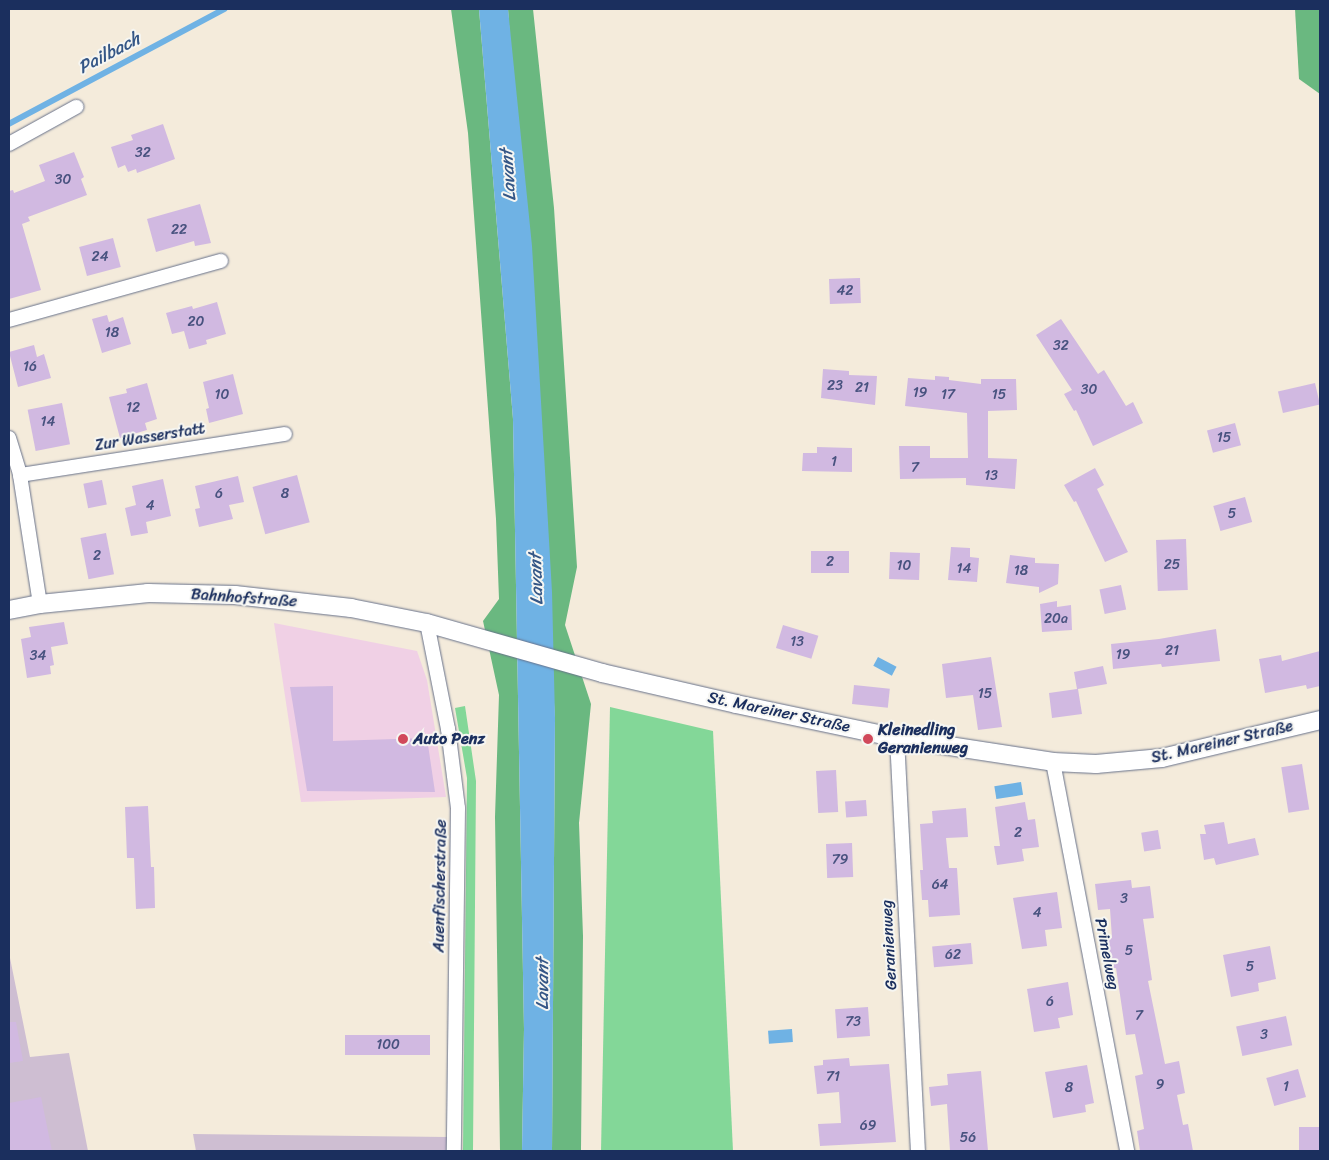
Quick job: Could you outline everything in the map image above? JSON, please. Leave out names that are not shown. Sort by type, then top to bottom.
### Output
[{"type":"street","points":[[9,144],[76,107]]},
{"type":"street","points":[[9,320],[221,261]]},
{"type":"street","name":"Zur Wasserstatt","points":[[20,475],[285,434]]},
{"type":"street","points":[[9,438],[20,475],[40,604]]},
{"type":"street","name":"Bahnhofstraße","points":[[9,610],[40,604],[148,592],[236,595],[351,608],[427,623],[478,637]]},
{"type":"street","name":"Auenfischerstraße","points":[[427,623],[448,729],[458,808],[454,1151]]},
{"type":"street","name":"St. Mareiner Straße","points":[[478,637],[593,670],[897,738],[1054,762],[1096,764],[1162,758],[1320,720]]},
{"type":"street","name":"Geranienweg","points":[[897,738],[918,1151]]},
{"type":"street","name":"Primelweg","points":[[1054,762],[1127,1151]]},
{"type":"shaded area","points":[[274,623],[417,651],[427,680],[446,797],[301,802]]},
{"type":"shaded area","points":[[9,953],[30,1057],[69,1053],[88,1151],[9,1151]]},
{"type":"shaded area","points":[[193,1134],[447,1137],[446,1151],[196,1151]]},
{"type":"green space","points":[[451,9],[479,9],[513,419],[524,1029],[522,1151],[500,1151],[495,817],[499,695],[483,621],[499,599],[496,519],[468,133]]},
{"type":"green space","points":[[508,9],[533,9],[554,208],[577,567],[565,625],[591,704],[579,823],[583,936],[581,1151],[552,1151],[555,718]]},
{"type":"green space","points":[[1295,9],[1320,9],[1320,94],[1299,79]]},
{"type":"green space","points":[[465,706],[476,781],[473,1151],[463,1151],[467,778],[455,708]]},
{"type":"green space","points":[[610,707],[713,731],[733,1151],[601,1151]]},
{"type":"water","name":"Lavant","points":[[479,9],[508,9],[532,246],[552,592],[555,718],[552,1151],[522,1151],[524,1029],[513,419]]},
{"type":"water","points":[[878,657],[897,667],[892,676],[873,666]]},
{"type":"water","points":[[1021,782],[1023,795],[996,799],[994,786]]},
{"type":"water","points":[[792,1029],[793,1042],[769,1044],[768,1031]]},
{"type":"building","points":[[163,124],[175,159],[137,173],[136,169],[128,172],[125,165],[118,168],[111,147],[133,140],[131,135]]},
{"type":"building","points":[[74,152],[84,177],[81,179],[87,195],[28,217],[30,221],[22,224],[41,290],[9,299],[9,191],[13,190],[14,193],[45,181],[39,165]]},
{"type":"building","points":[[200,204],[211,243],[195,246],[194,241],[156,252],[147,219]]},
{"type":"building","points":[[113,238],[121,267],[87,276],[79,247]]},
{"type":"building","points":[[860,278],[861,303],[830,304],[829,279]]},
{"type":"building","points":[[217,302],[226,334],[206,340],[207,344],[189,349],[184,331],[172,334],[166,313],[192,306],[193,309]]},
{"type":"building","points":[[107,315],[109,322],[123,317],[131,344],[102,353],[92,319]]},
{"type":"building","points":[[1061,319],[1098,374],[1104,370],[1126,406],[1133,402],[1143,423],[1093,446],[1076,410],[1074,411],[1064,394],[1072,390],[1036,335]]},
{"type":"building","points":[[34,345],[37,357],[44,354],[51,378],[18,387],[9,352]]},
{"type":"building","points":[[823,369],[849,371],[849,375],[877,376],[875,405],[821,398]]},
{"type":"building","points":[[233,374],[243,414],[209,423],[206,409],[209,408],[203,382]]},
{"type":"building","points":[[935,376],[949,377],[949,380],[981,384],[981,379],[1016,379],[1017,410],[988,411],[988,458],[1017,459],[1015,489],[966,485],[966,478],[900,479],[899,446],[930,446],[930,458],[968,458],[967,413],[905,406],[908,378],[935,380]]},
{"type":"building","points":[[147,383],[157,419],[145,423],[147,430],[120,438],[109,397],[127,393],[126,389]]},
{"type":"building","points":[[1315,383],[1320,404],[1283,413],[1278,392]]},
{"type":"building","points":[[62,403],[70,444],[36,451],[28,410]]},
{"type":"building","points":[[1235,423],[1241,445],[1213,453],[1207,431]]},
{"type":"building","points":[[817,447],[852,448],[852,472],[802,471],[803,453],[817,453]]},
{"type":"building","points":[[1095,468],[1104,485],[1097,489],[1128,552],[1105,562],[1076,501],[1074,502],[1064,485]]},
{"type":"building","points":[[297,475],[310,522],[265,534],[253,487]]},
{"type":"building","points":[[238,476],[244,502],[229,505],[233,519],[199,527],[195,509],[200,508],[195,486]]},
{"type":"building","points":[[163,479],[171,516],[146,522],[148,533],[131,536],[125,508],[136,505],[132,486]]},
{"type":"building","points":[[102,480],[107,505],[88,508],[83,484]]},
{"type":"building","points":[[1245,497],[1252,522],[1220,531],[1213,506]]},
{"type":"building","points":[[106,533],[114,574],[88,579],[80,538]]},
{"type":"building","points":[[1186,539],[1188,590],[1158,591],[1156,540]]},
{"type":"building","points":[[951,547],[970,548],[970,557],[979,558],[977,582],[948,580]]},
{"type":"building","points":[[811,551],[849,551],[849,573],[811,573]]},
{"type":"building","points":[[890,552],[920,553],[919,580],[889,579]]},
{"type":"building","points":[[1010,555],[1035,558],[1035,563],[1059,564],[1058,584],[1039,593],[1039,587],[1006,583]]},
{"type":"building","points":[[1121,585],[1126,609],[1105,614],[1099,590]]},
{"type":"building","points":[[1057,601],[1057,607],[1071,605],[1072,630],[1042,632],[1040,604]]},
{"type":"building","points":[[64,622],[68,644],[51,647],[54,665],[50,666],[51,674],[27,678],[21,639],[31,637],[29,627]]},
{"type":"building","points":[[783,625],[818,636],[811,659],[776,648]]},
{"type":"building","points":[[1216,629],[1220,661],[1162,667],[1161,664],[1113,669],[1111,644],[1159,639]]},
{"type":"building","points":[[1320,651],[1320,686],[1307,689],[1306,685],[1265,693],[1259,659],[1281,655],[1282,661]]},
{"type":"building","points":[[991,657],[1002,727],[978,730],[973,695],[946,698],[942,664]]},
{"type":"building","points":[[1103,666],[1107,684],[1078,689],[1082,714],[1052,718],[1049,693],[1077,689],[1074,672]]},
{"type":"building","points":[[854,685],[890,689],[888,708],[852,704]]},
{"type":"building","name":"Auto Penz","points":[[333,686],[333,741],[427,738],[435,792],[307,791],[290,687]]},
{"type":"building","points":[[1302,764],[1309,809],[1288,813],[1281,767]]},
{"type":"building","points":[[836,770],[838,812],[818,813],[816,771]]},
{"type":"building","points":[[866,800],[867,816],[846,817],[845,801]]},
{"type":"building","points":[[1025,802],[1028,820],[1035,819],[1039,847],[1022,849],[1024,861],[997,865],[994,846],[1000,846],[995,807]]},
{"type":"building","points":[[148,806],[151,867],[154,867],[155,908],[136,909],[134,858],[127,858],[125,807]]},
{"type":"building","points":[[966,808],[968,837],[946,838],[949,868],[957,868],[960,915],[929,917],[928,900],[922,900],[920,870],[923,870],[920,824],[933,823],[932,811]]},
{"type":"building","points":[[1224,822],[1228,844],[1255,838],[1259,855],[1216,865],[1214,858],[1204,860],[1200,834],[1206,834],[1204,825]]},
{"type":"building","points":[[1158,830],[1161,849],[1144,851],[1141,833]]},
{"type":"building","points":[[852,843],[853,877],[827,878],[826,844]]},
{"type":"building","points":[[1131,880],[1132,888],[1150,886],[1154,918],[1143,919],[1152,980],[1148,981],[1165,1064],[1179,1061],[1185,1093],[1177,1095],[1183,1125],[1188,1124],[1193,1151],[1140,1151],[1137,1131],[1144,1129],[1135,1076],[1143,1074],[1135,1034],[1126,1035],[1116,968],[1112,969],[1107,938],[1112,938],[1110,909],[1098,910],[1095,884]]},
{"type":"building","points":[[1057,892],[1062,928],[1045,930],[1047,946],[1022,949],[1013,898]]},
{"type":"building","points":[[971,943],[973,964],[934,967],[932,946]]},
{"type":"building","points":[[1270,946],[1276,979],[1258,983],[1259,991],[1231,997],[1223,955]]},
{"type":"building","points":[[1068,982],[1073,1015],[1058,1018],[1060,1028],[1034,1032],[1027,989]]},
{"type":"building","points":[[868,1007],[870,1036],[837,1038],[835,1009]]},
{"type":"building","points":[[1286,1016],[1292,1045],[1242,1056],[1236,1027]]},
{"type":"building","points":[[9,1022],[16,1022],[23,1061],[9,1063]]},
{"type":"building","points":[[345,1035],[430,1035],[430,1055],[345,1055]]},
{"type":"building","points":[[849,1058],[850,1066],[889,1064],[896,1142],[820,1146],[818,1124],[841,1123],[839,1092],[817,1094],[814,1066],[823,1065],[823,1060]]},
{"type":"building","points":[[1087,1065],[1094,1103],[1085,1105],[1086,1112],[1053,1118],[1045,1072]]},
{"type":"building","points":[[1298,1069],[1306,1097],[1274,1106],[1266,1078]]},
{"type":"building","points":[[981,1071],[988,1151],[950,1151],[947,1104],[931,1106],[929,1087],[948,1085],[947,1074]]},
{"type":"building","points":[[41,1097],[52,1151],[9,1151],[9,1103]]},
{"type":"building","points":[[1299,1127],[1319,1127],[1319,1151],[1299,1151]]},
{"type":"waterway","name":"Pailbach","points":[[9,124],[224,9]]},
{"type":"place","name":"Auto Penz","points":[[403,739]]},
{"type":"place","name":"Kleinedling Geranienweg","points":[[868,739]]}]
